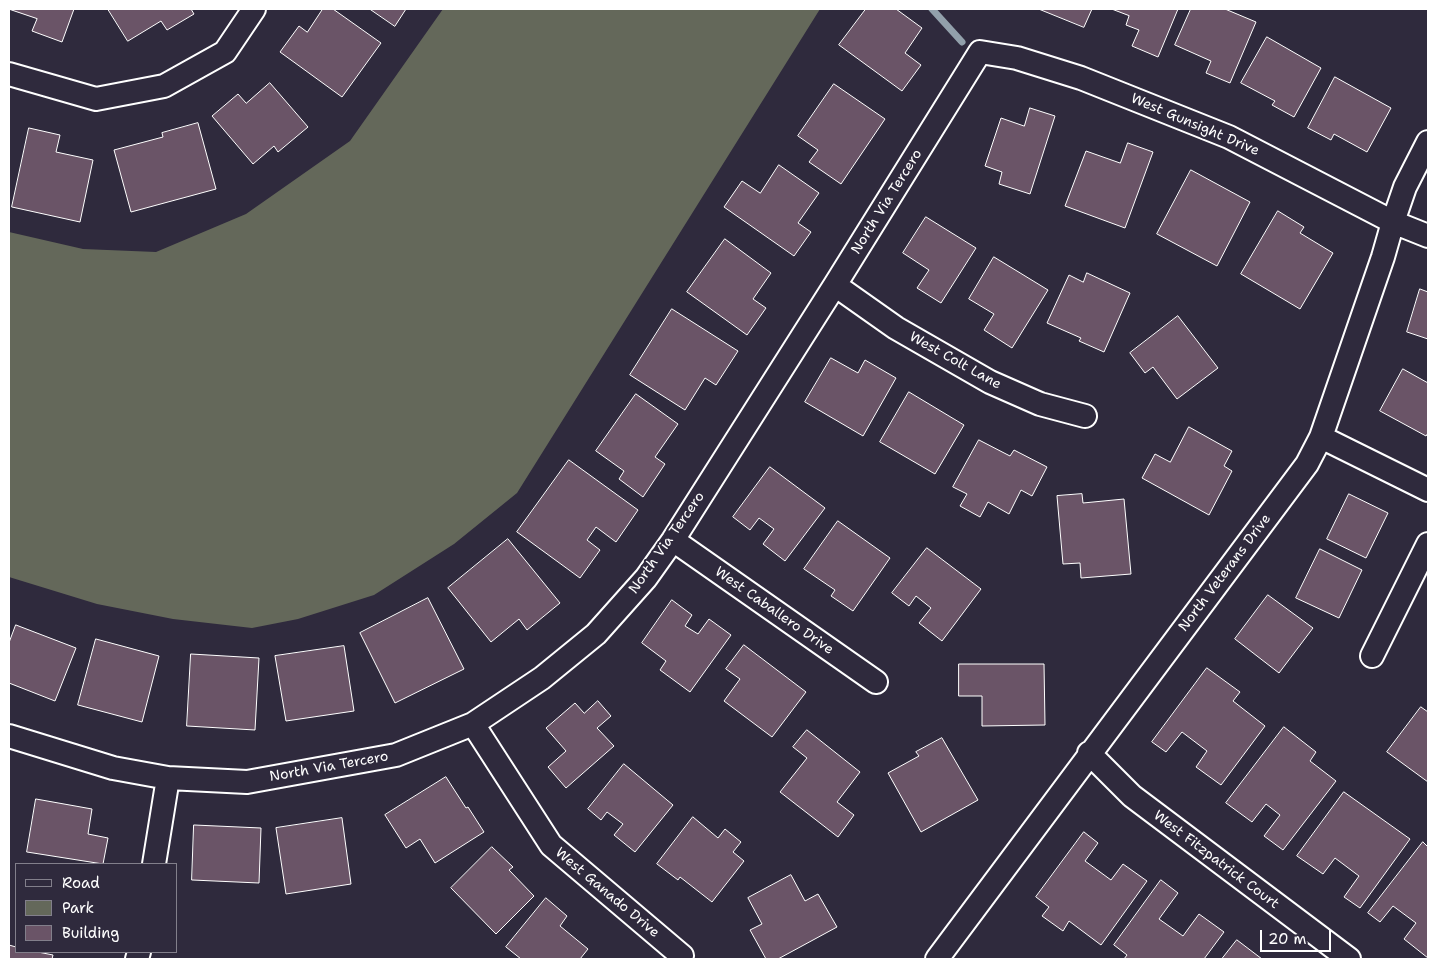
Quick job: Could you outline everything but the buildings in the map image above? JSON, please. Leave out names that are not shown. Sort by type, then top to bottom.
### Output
[{"type":"street","points":[[9,74],[96,99],[164,86],[225,52],[254,9]]},
{"type":"street","name":"West Gunsight Drive","points":[[980,52],[1017,58],[1081,78],[1229,137],[1392,222],[1428,236]]},
{"type":"street","name":"North Via Tercero","points":[[9,736],[113,768],[168,778],[247,782],[396,755],[473,724],[542,678],[596,634],[646,578],[836,285],[980,52]]},
{"type":"street","name":"North Veterans Drive","points":[[937,959],[1307,464],[1321,437],[1405,187],[1428,142]]},
{"type":"street","name":"West Colt Lane","points":[[836,285],[896,328],[990,382],[1040,404],[1085,416]]},
{"type":"street","points":[[1321,437],[1428,490]]},
{"type":"street","name":"West Caballero Drive","points":[[672,540],[876,682]]},
{"type":"street","points":[[1372,656],[1428,544]]},
{"type":"street","name":"West Ganado Drive","points":[[473,724],[551,845],[682,956]]},
{"type":"street","name":"West Fitzpatrick Court","points":[[1090,753],[1132,796],[1349,959]]},
{"type":"street","points":[[154,863],[168,778]]},
{"type":"green space","points":[[443,9],[820,9],[517,493],[454,544],[374,595],[298,619],[252,628],[173,619],[97,604],[9,577],[9,232],[83,249],[156,252],[246,214],[350,141]]},
{"type":"waterway","points":[[932,9],[962,42]]}]
